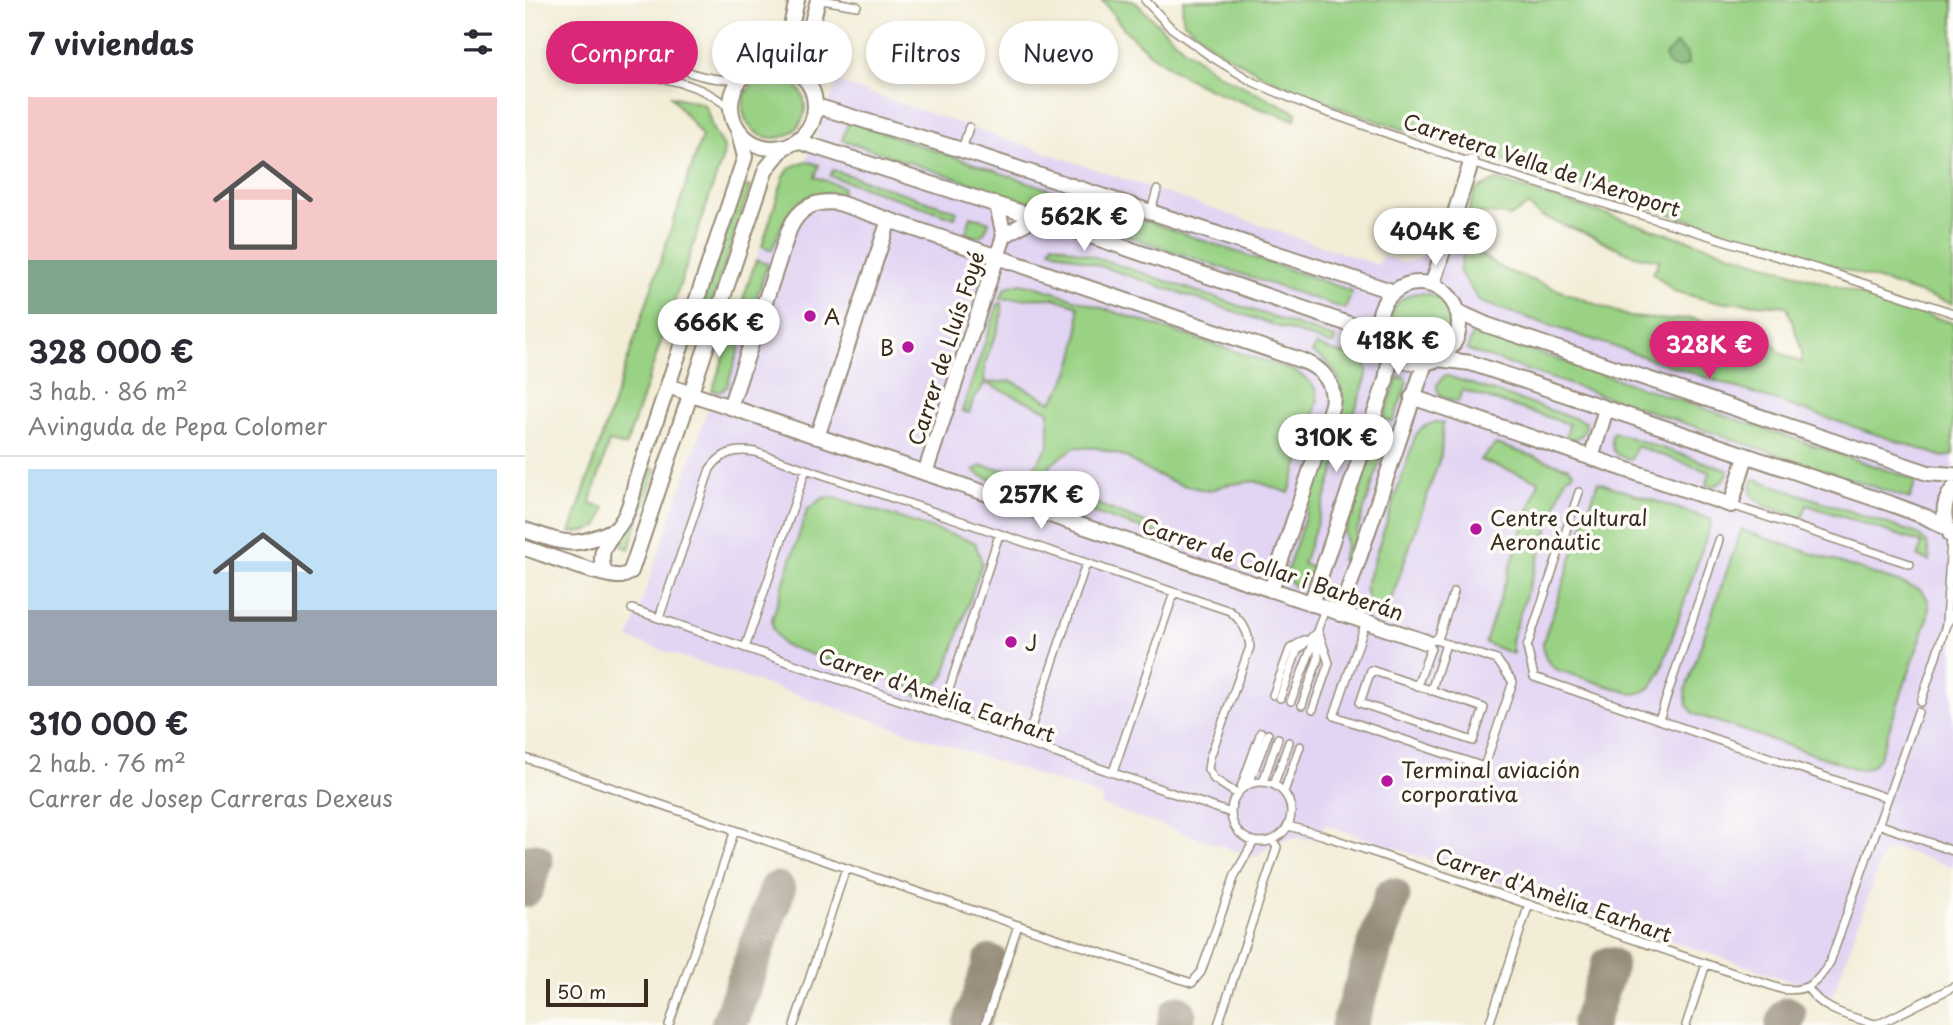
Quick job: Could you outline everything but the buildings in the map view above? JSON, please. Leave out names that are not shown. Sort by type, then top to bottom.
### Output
[{"type":"street","points":[[793,21],[797,0]]},
{"type":"street","points":[[814,21],[820,0]]},
{"type":"street","points":[[605,573],[602,563],[603,549],[618,528],[632,499],[636,480],[745,157],[731,110],[737,84]]},
{"type":"street","points":[[525,548],[605,573],[619,576],[631,571],[766,169],[809,129],[814,116],[816,106],[809,84]]},
{"type":"street","points":[[816,106],[962,150],[1394,292]]},
{"type":"street","points":[[738,130],[758,146],[773,148],[791,144],[1035,216],[1381,335]]},
{"type":"street","points":[[1432,285],[1471,163]]},
{"type":"street","points":[[730,407],[794,217],[804,208],[822,202],[839,203],[1317,366],[1325,374],[1332,389],[1332,405],[1271,590]]},
{"type":"street","name":"Carrer de Lluís Foyé","points":[[925,473],[1004,236],[996,205]]},
{"type":"street","name":"Carrer de Lluís Foyé","points":[[1004,236],[1035,216]]},
{"type":"street","points":[[817,437],[889,220]]},
{"type":"street","points":[[1340,614],[1412,397],[1432,361],[1448,352],[1457,337],[1460,325],[1458,312],[1448,295],[1432,285],[1417,282],[1394,292],[1384,302],[1379,315],[1381,335],[1391,352],[1406,361],[1432,361],[1471,363],[1894,505],[1926,517],[1951,535]]},
{"type":"street","points":[[1458,312],[1487,325],[1928,473],[1953,475]]},
{"type":"street","points":[[1318,606],[1386,380],[1391,352]]},
{"type":"street","name":"Carrer de Collar i Barberán","points":[[668,386],[1340,614],[1431,641]]},
{"type":"street","points":[[1412,397],[1731,505],[1746,456]]},
{"type":"street","points":[[1591,458],[1606,409]]},
{"type":"street","points":[[1951,535],[1944,515],[1946,502],[1953,489]]},
{"type":"street","points":[[525,530],[574,544],[590,541],[618,528]]},
{"type":"lane","points":[[820,0],[857,6]]},
{"type":"lane","name":"Carretera Vella de l'Aeroport","points":[[1145,0],[1170,27],[1210,56],[1253,82],[1310,106],[1471,163],[1838,275],[1953,313]]},
{"type":"lane","points":[[687,84],[710,93],[731,110]]},
{"type":"lane","points":[[962,150],[969,127]]},
{"type":"lane","points":[[1151,211],[1157,190]]},
{"type":"lane","points":[[659,618],[706,475],[713,464],[726,454],[740,450],[755,452],[1230,611],[1248,631],[1250,647],[1208,769],[1214,779],[1239,792]]},
{"type":"lane","points":[[745,648],[806,469]]},
{"type":"lane","points":[[1579,492],[1527,647],[1534,677],[1887,798]]},
{"type":"lane","points":[[1731,505],[1910,564]]},
{"type":"lane","points":[[941,714],[999,535]]},
{"type":"lane","points":[[1946,625],[1951,535]]},
{"type":"lane","points":[[1659,720],[1719,540]]},
{"type":"lane","points":[[1026,743],[1086,564]]},
{"type":"lane","points":[[1431,641],[1439,636],[1454,592]]},
{"type":"lane","points":[[1113,772],[1174,593]]},
{"type":"lane","points":[[1302,705],[1318,659],[1318,606]]},
{"type":"lane","name":"Carrer d'Amèlia Earhart","points":[[632,609],[1231,813]]},
{"type":"lane","points":[[1921,702],[1946,625],[1953,614]]},
{"type":"lane","points":[[1366,622],[1334,716],[1484,767],[1513,682],[1497,660],[1431,641]]},
{"type":"lane","points":[[1277,696],[1293,650],[1318,631]]},
{"type":"lane","points":[[1291,701],[1318,631]]},
{"type":"lane","points":[[1313,709],[1329,663],[1318,631]]},
{"type":"lane","points":[[1417,686],[1431,641]]},
{"type":"lane","points":[[1431,691],[1446,644]]},
{"type":"lane","points":[[1371,670],[1417,686],[1483,708],[1473,741],[1360,703],[1371,670]]},
{"type":"lane","points":[[1918,712],[1830,961],[1825,971],[1807,987],[1816,1000],[1826,1007],[1875,1024],[1883,1024],[1953,987]]},
{"type":"lane","points":[[1239,792],[1249,784],[1263,782],[1284,792],[1292,810],[1288,826],[1280,836],[1272,841],[1254,841],[1236,828],[1231,813],[1232,804],[1264,733],[1249,784]]},
{"type":"lane","points":[[1263,782],[1278,738]]},
{"type":"lane","points":[[1274,785],[1289,742]]},
{"type":"lane","points":[[1284,792],[1300,746]]},
{"type":"lane","points":[[525,758],[1183,981],[1192,982],[1201,972],[1235,875],[1254,841]]},
{"type":"lane","points":[[1878,824],[1953,851]]},
{"type":"lane","name":"Carrer d'Amèlia Earhart","points":[[1288,826],[1322,835],[1781,989],[1800,991],[1807,987]]},
{"type":"lane","points":[[669,1025],[735,830]]},
{"type":"lane","points":[[1218,1025],[1277,847],[1272,841]]},
{"type":"lane","points":[[794,1025],[846,868]]},
{"type":"lane","points":[[1489,1025],[1529,904]]},
{"type":"lane","points":[[985,1025],[1018,925]]},
{"type":"lane","points":[[1686,1025],[1706,964]]},
{"type":"shaded area","points":[[836,84],[843,84],[1378,265],[1382,256],[1403,263],[1416,260],[1424,253],[1431,234],[1465,248],[1481,302],[1944,457],[1953,455],[1953,867],[1895,848],[1883,854],[1833,995],[1326,825],[1314,839],[1294,838],[1273,843],[1255,857],[1101,805],[1103,797],[629,639],[784,176],[791,167],[806,161]]},
{"type":"green space","points":[[1102,0],[1133,0],[1183,48],[1218,74],[1296,112],[1295,120],[1228,97],[1186,77],[1147,51],[1117,21]]},
{"type":"green space","points":[[1184,0],[1953,0],[1953,304],[1356,114],[1268,78],[1215,48],[1184,22]]},
{"type":"green space","points":[[1676,44],[1687,54],[1688,64],[1678,69],[1668,65],[1665,56]]},
{"type":"green space","points":[[754,84],[794,84],[804,101],[804,113],[796,129],[774,138],[752,129],[743,107],[746,95]]},
{"type":"green space","points":[[671,96],[703,104],[713,130],[724,148],[723,156],[626,446],[609,442],[590,504],[605,508],[598,527],[570,533],[702,136]]},
{"type":"green space","points":[[849,121],[1054,191],[1048,209],[842,140]]},
{"type":"green space","points":[[806,161],[819,165],[815,177],[843,187],[841,194],[826,193],[803,199],[788,215],[772,250],[762,246],[784,176],[791,167]]},
{"type":"green space","points":[[833,170],[957,211],[955,218],[830,176]]},
{"type":"green space","points":[[1496,180],[1953,323],[1953,455],[1944,457],[1480,302],[1459,271],[1465,249],[1458,243],[1464,220],[1471,220],[1477,234],[1474,246],[1481,255],[1505,270],[1630,317],[1669,320],[1692,318],[1763,345],[1768,338],[1780,353],[1802,363],[1802,351],[1787,306],[1711,301],[1674,291],[1653,273],[1660,260],[1633,255],[1540,216],[1528,205],[1510,217],[1468,213],[1476,190]]},
{"type":"green space","points":[[743,185],[750,187],[699,341],[697,322]]},
{"type":"green space","points":[[1069,195],[1352,291],[1345,309],[1062,214]]},
{"type":"green space","points":[[971,216],[989,222],[986,230],[978,237],[965,236]]},
{"type":"green space","points":[[1053,243],[1335,338],[1333,345],[1050,249]]},
{"type":"green space","points":[[756,260],[768,264],[746,328],[735,324]]},
{"type":"green space","points":[[1020,283],[1292,370],[1313,385],[1318,401],[1289,493],[1255,481],[1225,485],[1209,491],[1178,484],[1150,472],[1124,456],[1098,448],[1075,447],[1050,465],[1048,481],[1109,509],[1172,533],[1177,540],[981,476],[974,470],[981,466],[1030,473],[1049,445],[1049,411],[985,383],[1012,381],[1051,402],[1070,370],[1077,345],[1078,306],[1054,298],[1000,299],[1006,287]]},
{"type":"green space","points":[[1421,293],[1443,302],[1452,324],[1443,346],[1421,355],[1399,346],[1390,324],[1399,302]]},
{"type":"green space","points":[[1002,303],[1000,323],[986,363],[985,383],[973,401],[969,413],[962,411],[998,304]]},
{"type":"green space","points":[[1474,331],[1916,480],[1910,499],[1467,350]]},
{"type":"green space","points":[[730,339],[741,343],[727,386],[722,391],[712,391]]},
{"type":"green space","points":[[1350,343],[1363,356],[1367,375],[1303,564],[1312,567],[1310,574],[1305,583],[1295,587],[1286,574],[1343,403],[1341,387],[1335,373],[1326,362],[1312,353],[1316,345],[1345,355]]},
{"type":"green space","points":[[1445,375],[1586,422],[1585,430],[1581,436],[1570,439],[1566,438],[1569,424],[1462,390],[1458,402],[1447,398],[1437,389]]},
{"type":"green space","points":[[1398,377],[1405,378],[1407,383],[1393,422],[1383,419]]},
{"type":"green space","points":[[1435,422],[1443,423],[1441,455],[1387,612],[1371,603],[1365,587],[1416,434],[1423,427]]},
{"type":"green space","points":[[1613,432],[1728,470],[1727,476],[1719,484],[1706,485],[1710,472],[1636,446],[1631,460],[1617,455],[1611,439]]},
{"type":"green space","points":[[1378,433],[1388,437],[1347,562],[1341,560],[1346,546],[1344,533]]},
{"type":"green space","points":[[1496,444],[1569,468],[1574,473],[1566,478],[1563,485],[1511,640],[1513,654],[1485,643],[1539,481],[1480,460]]},
{"type":"green space","points":[[649,466],[656,469],[629,549],[622,546]]},
{"type":"green space","points":[[1755,479],[1917,534],[1927,543],[1930,561],[1918,557],[1922,543],[1807,505],[1802,518],[1763,505],[1751,494],[1752,482]]},
{"type":"green space","points":[[1598,482],[1712,520],[1660,673],[1649,688],[1633,694],[1555,669],[1543,650],[1543,642]]},
{"type":"green space","points":[[833,497],[975,542],[982,563],[944,677],[935,686],[917,696],[910,687],[783,645],[773,629],[772,619],[807,510],[823,498]]},
{"type":"green space","points":[[1741,530],[1919,589],[1926,596],[1929,607],[1927,620],[1879,758],[1872,766],[1860,770],[1694,714],[1687,704],[1685,691]]},
{"type":"taxiway","points":[[525,889],[535,861]]},
{"type":"taxiway","points":[[729,1025],[777,890]]},
{"type":"taxiway","points":[[1349,1025],[1392,896]]},
{"type":"taxiway","points":[[971,1025],[991,963]]},
{"type":"taxiway","points":[[1589,1025],[1609,965]]},
{"type":"taxiway","points":[[1175,1025],[1178,1013]]},
{"type":"taxiway","points":[[1784,1025],[1788,1015]]},
{"type":"place","name":"A","points":[[810,316]]},
{"type":"place","name":"B","points":[[908,347]]},
{"type":"place","name":"Centre Cultural Aeronàutic","points":[[1476,529]]},
{"type":"place","name":"J","points":[[1011,642]]},
{"type":"place","name":"Terminal aviación corporativa","points":[[1387,781]]}]
